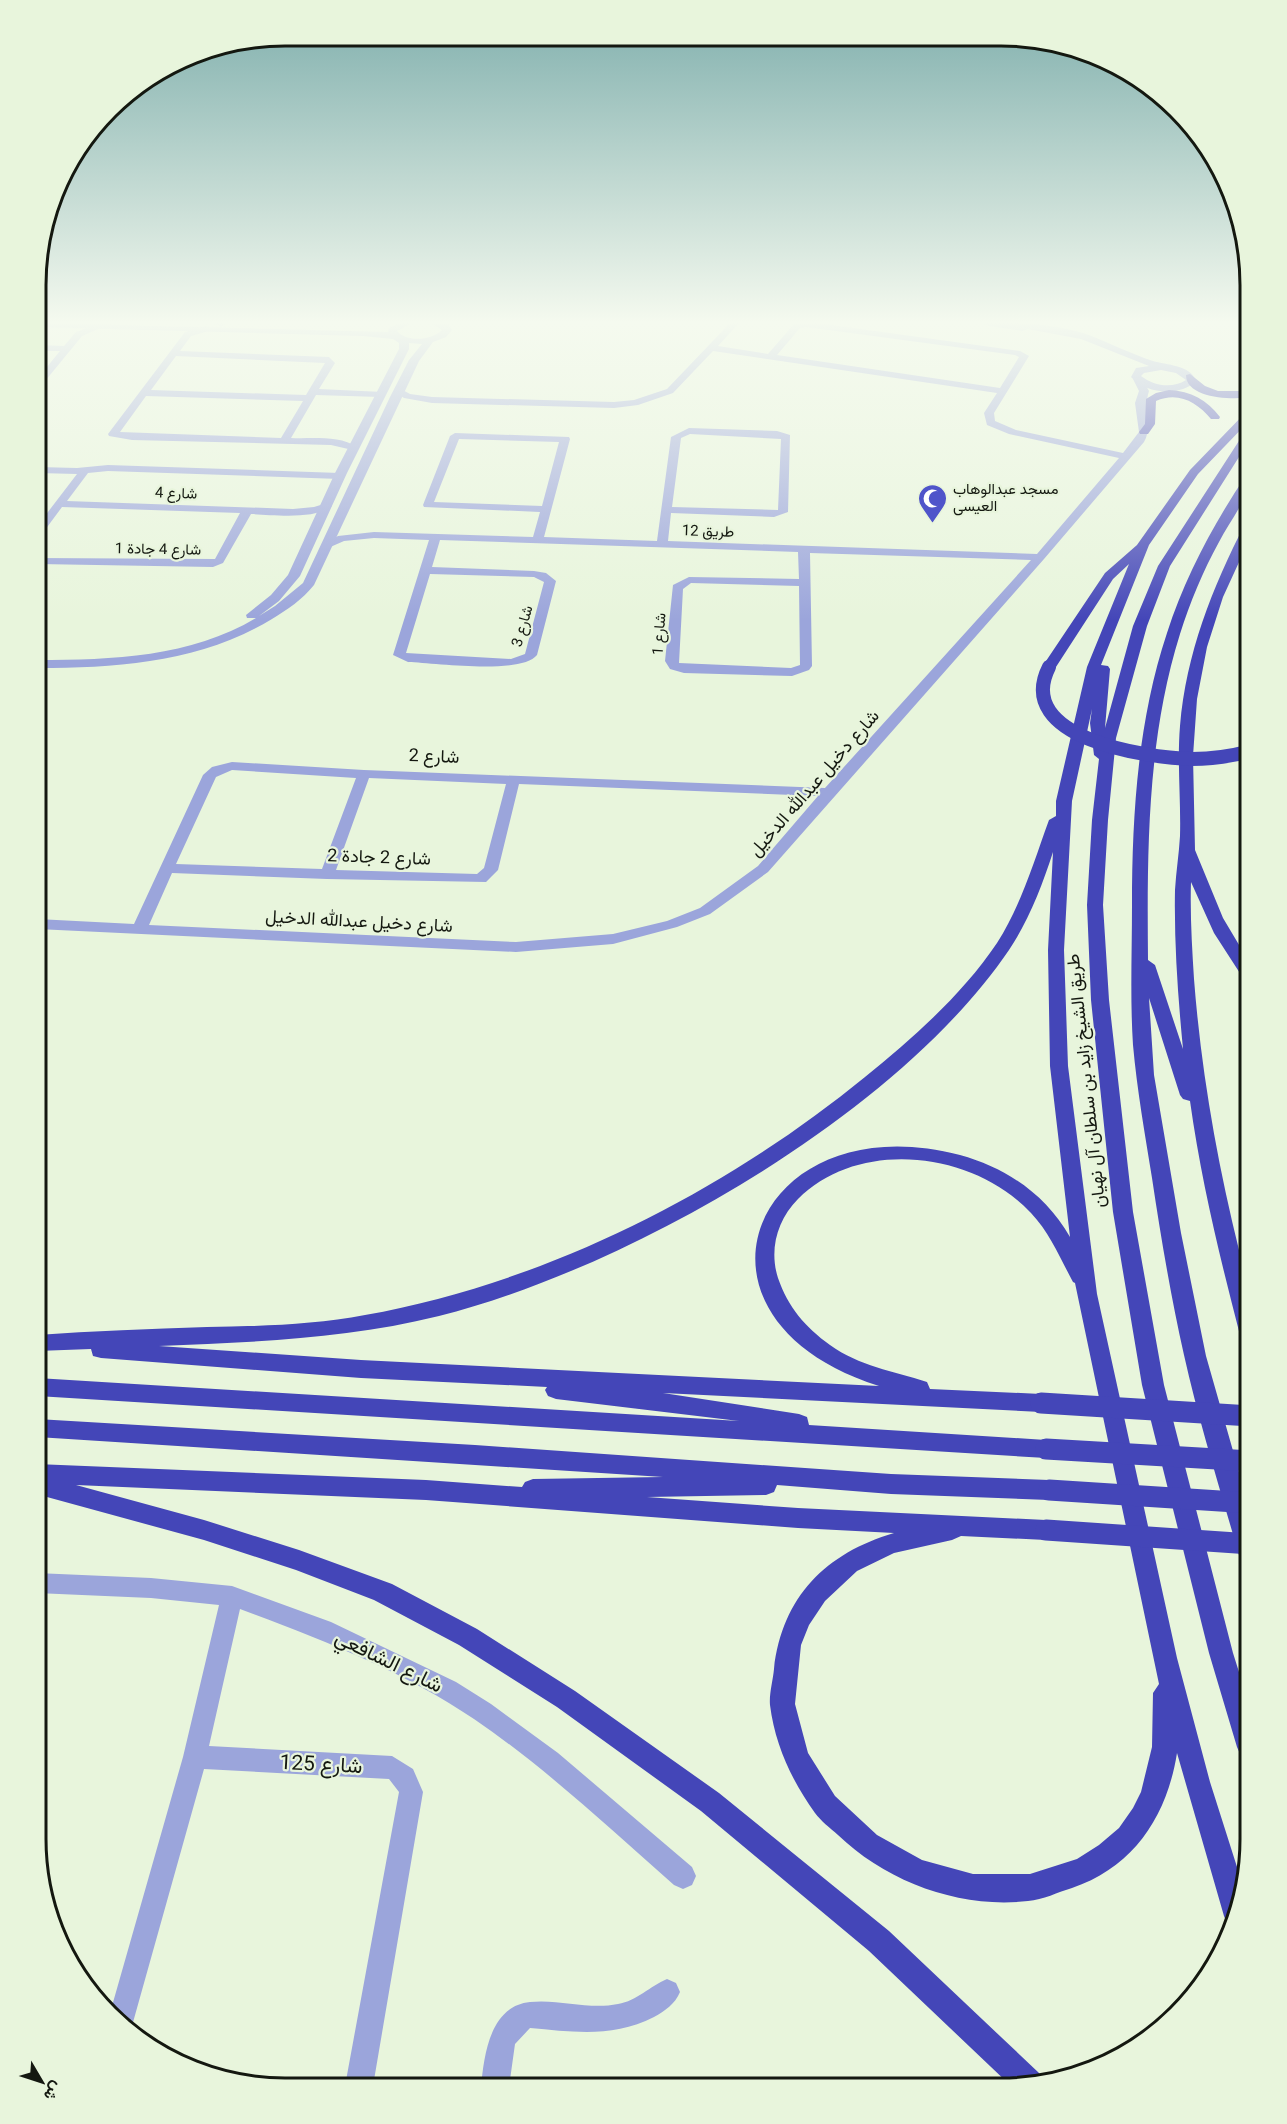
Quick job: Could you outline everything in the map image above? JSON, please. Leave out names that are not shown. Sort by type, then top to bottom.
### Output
[{"type":"highway","points":[[1144,432],[1150,422]]},
{"type":"highway","points":[[1207,457],[1214,422]]},
{"type":"highway","points":[[1240,424],[1187,481],[1143,544],[1109,576],[1055,655],[1043,679],[1042,698],[1047,710],[1068,728],[1093,740],[1141,754],[1192,759],[1217,758],[1240,753]]},
{"type":"highway","name":"طريق الشيخ زايد بن سلطان آل نهيان","points":[[1240,447],[1183,533],[1153,593],[1140,626],[1119,696],[1104,775],[1095,905],[1100,1000],[1123,1212],[1153,1385],[1221,1653],[1240,1713]]},
{"type":"highway","points":[[1240,493],[1227,513],[1192,584],[1166,657],[1149,746],[1141,818],[1140,945],[1141,1026],[1150,1105],[1169,1228],[1195,1356],[1240,1516]]},
{"type":"highway","points":[[46,1344],[285,1332],[389,1319],[467,1300],[543,1274],[687,1205],[805,1132],[857,1094],[897,1060],[967,993],[1002,947],[1021,915],[1064,801],[1094,667],[1143,544]]},
{"type":"highway","points":[[1240,546],[1216,594],[1198,657],[1187,725],[1187,848],[1182,892],[1187,1023],[1207,1151],[1240,1294]]},
{"type":"highway","points":[[1104,775],[1097,723],[1105,643]]},
{"type":"highway","points":[[1064,801],[1056,950],[1059,1066],[1087,1294],[1165,1658],[1197,1782],[1233,1898]]},
{"type":"highway","points":[[1187,848],[1204,897],[1225,939],[1240,960]]},
{"type":"highway","points":[[1140,945],[1207,1151]]},
{"type":"highway","points":[[986,1400],[906,1386],[877,1377],[829,1355],[795,1329],[775,1300],[767,1277],[764,1255],[770,1224],[791,1193],[826,1169],[865,1156],[916,1153],[961,1161],[1006,1182],[1029,1198],[1064,1241],[1087,1294]]},
{"type":"highway","points":[[46,1345],[361,1369],[986,1400],[1240,1415]]},
{"type":"highway","points":[[361,1369],[686,1404],[750,1413],[859,1436]]},
{"type":"highway","points":[[46,1388],[1240,1460]]},
{"type":"highway","points":[[46,1429],[487,1455],[891,1484],[1049,1490],[1240,1502]]},
{"type":"highway","points":[[46,1474],[426,1490],[798,1518],[974,1525],[1240,1543]]},
{"type":"highway","points":[[426,1490],[891,1484]]},
{"type":"highway","points":[[46,1487],[204,1530],[299,1560],[383,1593],[468,1637],[566,1699],[710,1802],[879,1941],[1022,2076]]},
{"type":"highway","points":[[974,1525],[878,1548],[859,1557],[837,1572],[817,1592],[801,1614],[790,1640],[783,1671],[782,1704],[786,1727],[797,1758],[828,1807],[852,1833],[877,1852],[915,1873],[953,1885],[1006,1890],[1052,1882],[1077,1874],[1105,1858],[1125,1840],[1142,1817],[1151,1802],[1162,1771],[1167,1741],[1165,1658]]},
{"type":"street","points":[[121,422],[113,434],[132,437],[331,442],[347,446],[356,443]]},
{"type":"street","points":[[284,441],[295,422]]},
{"type":"street","points":[[46,653],[115,654],[176,644],[249,616],[275,598],[297,571],[366,422]]},
{"type":"street","points":[[46,664],[130,661],[201,646],[261,622],[285,606],[308,585],[384,422]]},
{"type":"street","points":[[990,422],[996,426],[1126,457]]},
{"type":"street","points":[[1143,422],[1144,432]]},
{"type":"street","points":[[662,545],[676,437],[678,435],[689,432],[777,434],[786,438],[783,512],[774,514],[667,510]]},
{"type":"street","name":"شارع دخيل عبدالله الدخيل","points":[[46,924],[516,947],[613,939],[672,924],[705,911],[763,869],[1040,557],[1143,437],[1144,432]]},
{"type":"street","points":[[538,539],[565,439],[455,435],[428,505],[546,509]]},
{"type":"street","points":[[46,470],[108,468],[338,480],[355,484]]},
{"type":"street","points":[[46,521],[85,470]]},
{"type":"street","name":"شارع 4","points":[[59,504],[293,512],[316,510],[327,506]]},
{"type":"street","name":"شارع 4 جادة 1","points":[[46,561],[213,564],[219,561],[248,511]]},
{"type":"street","name":"شارع 4","points":[[293,512],[320,521]]},
{"type":"street","name":"طريق 12","points":[[338,524],[350,532],[374,535],[1040,557]]},
{"type":"street","name":"طريق 12","points":[[328,545],[342,538],[374,535]]},
{"type":"street","name":"شارع 3","points":[[426,570],[534,574],[548,578],[550,581],[531,655],[526,659],[511,663],[408,658],[399,655],[436,537]]},
{"type":"street","name":"شارع 1","points":[[804,549],[805,583],[806,666],[803,669],[792,672],[684,669],[670,662],[677,587],[682,583],[689,580],[805,583]]},
{"type":"street","points":[[297,571],[306,573],[316,570]]},
{"type":"street","points":[[290,582],[301,581],[308,585]]},
{"type":"street","name":"شارع 2","points":[[139,929],[210,775],[217,770],[232,766],[364,774],[514,778],[829,792]]},
{"type":"street","points":[[327,875],[364,774]]},
{"type":"street","name":"شارع 2 جادة 2","points":[[167,868],[474,880],[484,878],[491,870],[514,778]]},
{"type":"street","name":"شارع الشافعي","points":[[46,1583],[151,1588],[232,1596],[323,1629],[448,1690],[550,1761],[682,1876]]},
{"type":"street","points":[[123,2014],[195,1757],[232,1596]]},
{"type":"street","name":"شارع 125","points":[[195,1757],[392,1768],[404,1776],[409,1783],[411,1792],[360,2078]]},
{"type":"street","points":[[496,2078],[503,2037],[507,2029],[521,2017],[529,2015],[615,2020],[644,2010],[667,1992]]},
{"type":"place","name":"مسجد عبدالوهاب العيسى","points":[[932,524]]}]
